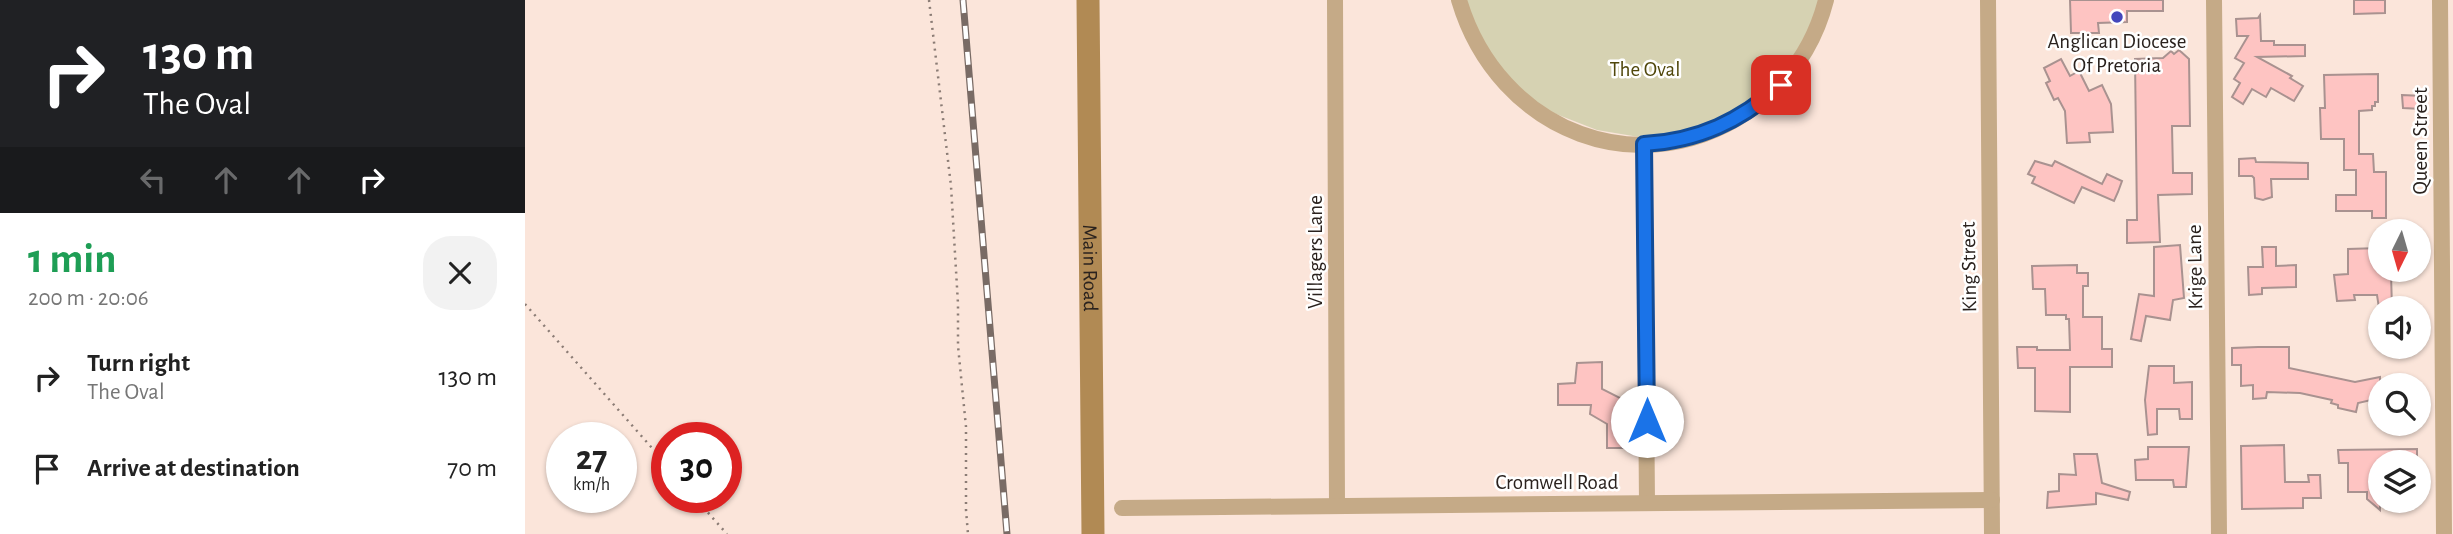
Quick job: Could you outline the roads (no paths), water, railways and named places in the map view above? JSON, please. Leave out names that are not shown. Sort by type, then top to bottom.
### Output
[{"type":"main road","name":"Main Road","points":[[1089,0],[1093,534]]},
{"type":"street","name":"Villagers Lane","points":[[1335,0],[1337,505]]},
{"type":"street","points":[[1459,0],[1467,25],[1481,53],[1507,87],[1527,105],[1557,124],[1579,133],[1612,142],[1644,144],[1678,141],[1721,127],[1772,93],[1802,58],[1818,26],[1826,0]]},
{"type":"street","name":"King Street","points":[[1988,0],[1993,534]]},
{"type":"street","name":"Krige Lane","points":[[2214,0],[2219,534]]},
{"type":"street","name":"Queen Street","points":[[2440,0],[2447,182],[2448,439],[2444,534]]},
{"type":"street","points":[[1644,144],[1647,503]]},
{"type":"street","name":"Cromwell Road","points":[[1122,508],[1992,500]]},
{"type":"railway","points":[[963,0],[1007,534]]},
{"type":"place","name":"Anglican Diocese Of Pretoria","points":[[2117,17]]},
{"type":"park label","name":"The Oval","points":[[1645,69]]}]
